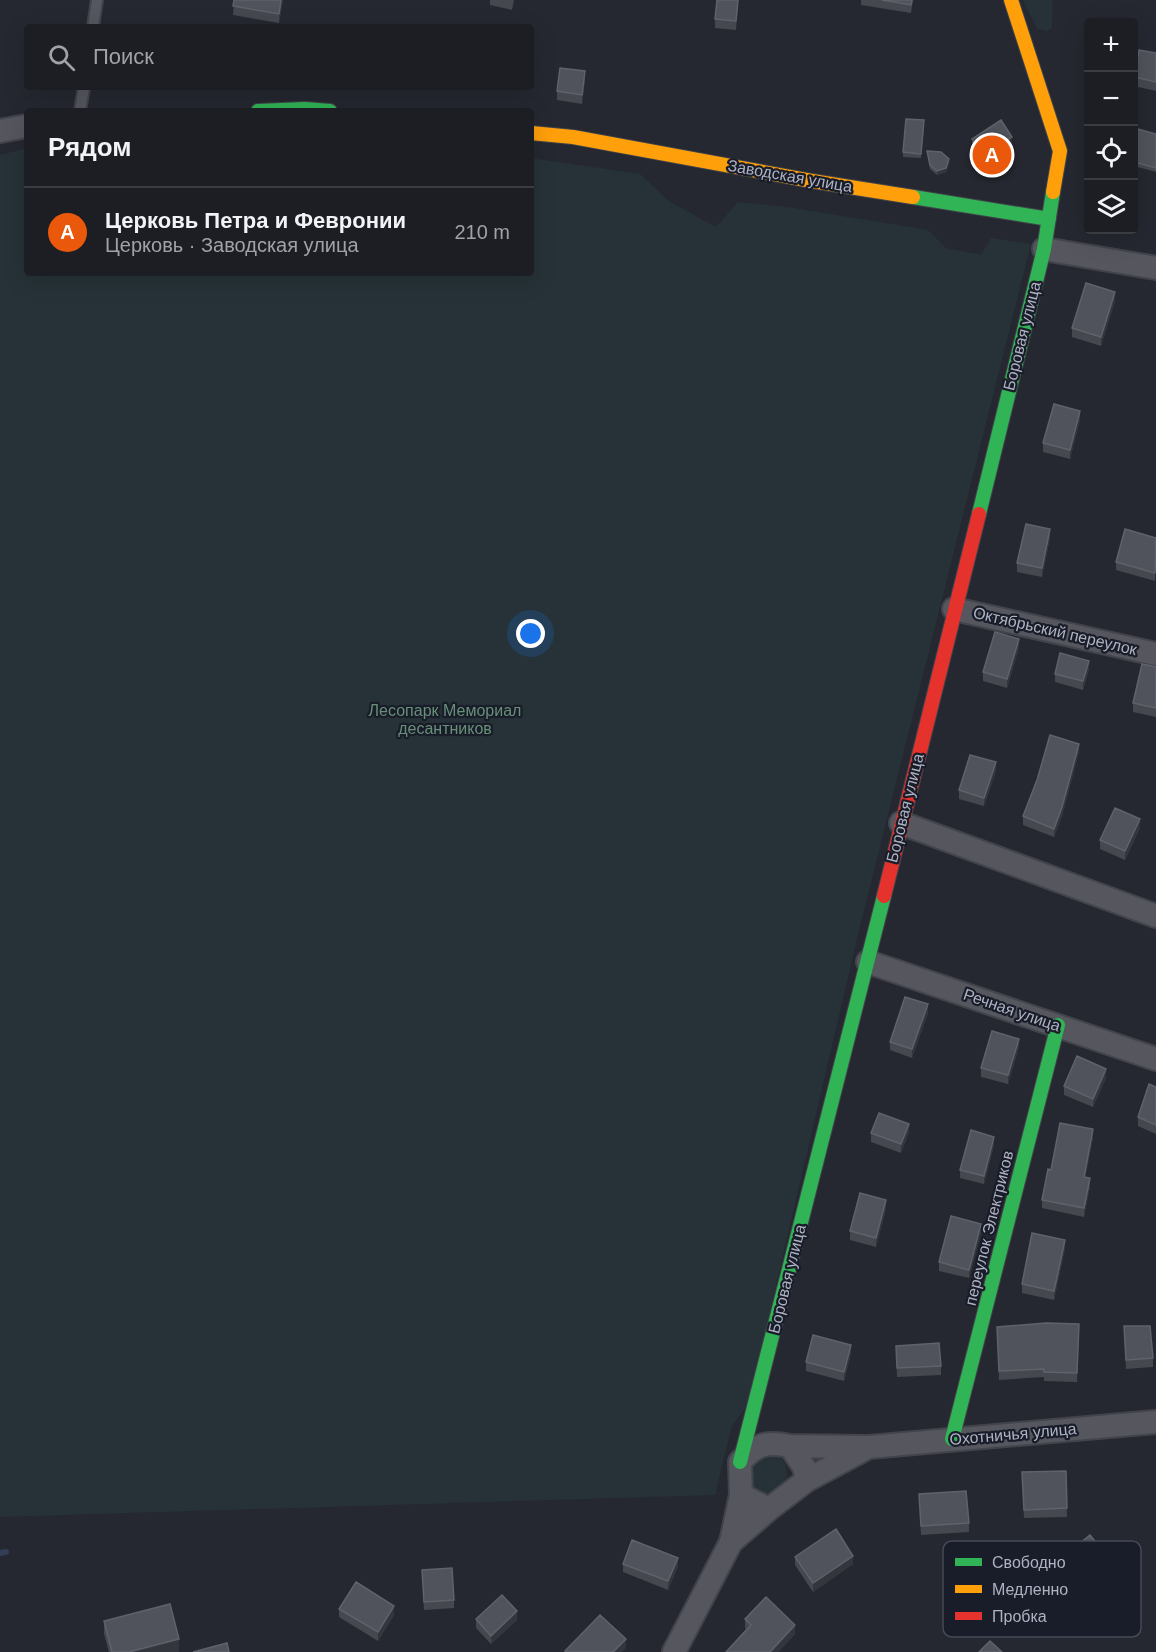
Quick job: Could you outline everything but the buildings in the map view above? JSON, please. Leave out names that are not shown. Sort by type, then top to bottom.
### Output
[{"type":"street","name":"Боровая улица","points":[[740,1462],[868,962],[1044,249],[1060,151],[1011,0]]},
{"type":"street","points":[[0,131],[24,127]]},
{"type":"street","name":"Заводская улица","points":[[534,133],[573,137],[812,181],[1049,219]]},
{"type":"street","points":[[1044,249],[1156,268]]},
{"type":"street","name":"Октябрьский переулок","points":[[954,609],[1156,654]]},
{"type":"street","points":[[901,823],[1156,916]]},
{"type":"street","name":"Речная улица","points":[[868,962],[1156,1059]]},
{"type":"street","name":"переулок Электриков","points":[[952,1439],[1058,1025]]},
{"type":"street","name":"Охотничья улица","points":[[783,1444],[869,1447],[1156,1422]]},
{"type":"street","points":[[731,1542],[807,1479],[804,1467],[783,1444],[750,1427]]},
{"type":"street","points":[[674,1652],[731,1542],[741,1495],[740,1462],[749,1451],[759,1446],[783,1444]]},
{"type":"street","name":"Охотничья улица","points":[[807,1479],[869,1447]]},
{"type":"street","points":[[741,1495],[769,1509]]},
{"type":"lane","points":[[94,24],[98,0]]},
{"type":"lane","points":[[80,108],[84,90]]},
{"type":"green space","points":[[1023,0],[1053,0],[1052,28],[1047,31],[1037,29]]},
{"type":"green space","name":"Лесопарк Мемориал десантников","points":[[24,149],[24,276],[534,276],[534,158],[640,174],[670,202],[716,227],[738,202],[788,207],[928,230],[946,248],[981,255],[991,238],[1031,244],[858,935],[748,1405],[732,1425],[715,1495],[0,1517],[0,155]]},
{"type":"green space","points":[[764,1453],[781,1458],[786,1469],[787,1482],[768,1497],[753,1495],[747,1467]]},
{"type":"waterway","points":[[0,1553],[6,1552]]},
{"type":"traffic: fast","points":[[979,514],[1044,249],[1053,192]]},
{"type":"traffic: fast","points":[[913,197],[1049,219]]},
{"type":"traffic: fast","points":[[740,1462],[884,896]]},
{"type":"traffic: fast","points":[[952,1439],[1058,1025]]},
{"type":"traffic: slow","points":[[1011,0],[1060,151],[1053,192]]},
{"type":"traffic: slow","points":[[534,133],[573,137],[913,197]]},
{"type":"traffic: jam","points":[[884,896],[979,514]]},
{"type":"place","name":"Церковь Петра и Февронии","points":[[992,155]]}]
